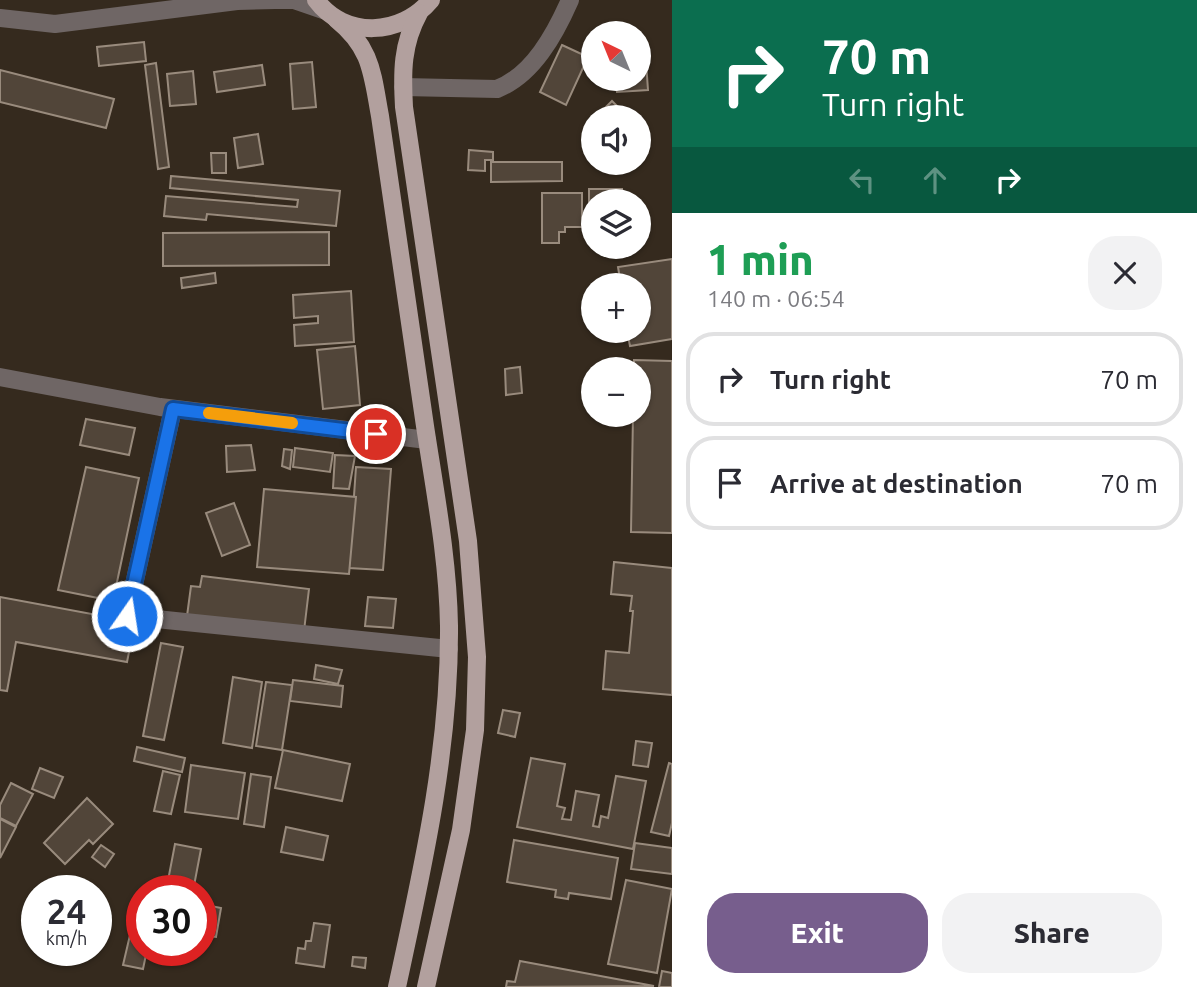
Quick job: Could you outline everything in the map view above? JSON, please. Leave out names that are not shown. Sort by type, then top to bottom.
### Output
[{"type":"main road","points":[[425,7],[408,32],[404,49],[403,87],[468,541],[477,657],[475,730],[461,830],[426,987]]},
{"type":"main road","points":[[325,10],[356,27],[378,29],[400,24],[425,7]]},
{"type":"main road","points":[[325,10],[355,34],[363,48],[374,85],[443,550],[449,649],[441,769],[397,987]]},
{"type":"street","points":[[0,18],[55,23],[237,1],[275,0],[295,0],[325,10]]},
{"type":"street","points":[[403,87],[497,89],[510,85],[520,78],[549,41],[570,0]]},
{"type":"street","points":[[0,377],[173,409],[427,440]]},
{"type":"street","points":[[173,409],[127,616],[449,649]]},
{"type":"building","points":[[144,42],[146,61],[99,66],[97,47]]},
{"type":"building","points":[[562,45],[581,54],[581,72],[566,105],[540,92]]},
{"type":"building","points":[[312,62],[316,107],[293,109],[290,64]]},
{"type":"building","points":[[156,63],[169,167],[158,169],[145,65]]},
{"type":"building","points":[[262,65],[265,85],[217,92],[214,72]]},
{"type":"building","points":[[0,70],[114,99],[106,128],[0,102]]},
{"type":"building","points":[[193,71],[196,104],[170,106],[167,74]]},
{"type":"building","points":[[258,134],[263,164],[238,168],[234,138]]},
{"type":"building","points":[[469,150],[493,152],[493,160],[485,160],[485,171],[468,170]]},
{"type":"building","points":[[211,153],[226,153],[226,173],[212,173]]},
{"type":"building","points":[[491,162],[562,162],[562,181],[491,182]]},
{"type":"building","points":[[171,176],[340,191],[336,226],[207,214],[206,220],[164,216],[166,196],[297,207],[298,200],[170,188]]},
{"type":"building","points":[[542,193],[581,193],[581,227],[565,227],[565,232],[559,232],[559,243],[542,243]]},
{"type":"building","points":[[329,232],[329,265],[163,266],[163,233]]},
{"type":"building","points":[[672,259],[672,339],[651,342],[651,273],[619,273],[618,267]]},
{"type":"building","points":[[215,273],[216,283],[182,288],[181,278]]},
{"type":"building","points":[[351,291],[354,342],[295,346],[294,325],[318,323],[318,316],[294,318],[293,295]]},
{"type":"building","points":[[355,346],[360,405],[323,409],[317,350]]},
{"type":"building","points":[[651,360],[672,361],[672,533],[631,532],[633,427],[651,427]]},
{"type":"building","points":[[520,367],[522,393],[506,395],[505,369]]},
{"type":"building","points":[[86,419],[135,428],[129,455],[80,445]]},
{"type":"building","points":[[251,445],[255,470],[227,472],[226,446]]},
{"type":"building","points":[[295,448],[333,453],[330,472],[293,467]]},
{"type":"building","points":[[284,449],[292,450],[290,469],[282,466]]},
{"type":"building","points":[[335,455],[355,456],[349,489],[333,488]]},
{"type":"building","points":[[86,467],[139,478],[113,601],[58,590]]},
{"type":"building","points":[[356,467],[391,469],[383,570],[349,568]]},
{"type":"building","points":[[264,489],[356,497],[349,574],[257,567]]},
{"type":"building","points":[[234,503],[250,545],[222,556],[206,513]]},
{"type":"building","points":[[614,562],[672,568],[672,695],[603,689],[606,651],[629,653],[633,611],[630,611],[632,596],[611,594]]},
{"type":"building","points":[[202,576],[309,589],[304,631],[187,616],[191,586],[200,587]]},
{"type":"building","points":[[0,597],[135,622],[127,662],[16,642],[7,691],[0,690]]},
{"type":"building","points":[[368,597],[396,599],[393,628],[365,626]]},
{"type":"building","points":[[161,643],[183,647],[164,740],[143,736]]},
{"type":"building","points":[[316,665],[342,670],[338,684],[314,679]]},
{"type":"building","points":[[233,677],[262,682],[252,748],[223,743]]},
{"type":"building","points":[[293,680],[343,686],[341,707],[290,701]]},
{"type":"building","points":[[266,682],[292,685],[282,750],[256,746]]},
{"type":"building","points":[[503,710],[520,713],[515,737],[498,733]]},
{"type":"building","points":[[636,741],[652,743],[648,767],[633,765]]},
{"type":"building","points":[[137,747],[185,758],[182,772],[134,761]]},
{"type":"building","points":[[283,750],[350,764],[342,801],[275,788]]},
{"type":"building","points":[[531,758],[565,764],[557,806],[565,808],[562,819],[571,820],[576,791],[599,795],[593,826],[599,827],[601,816],[608,818],[616,776],[646,781],[633,849],[517,827]]},
{"type":"building","points":[[669,763],[672,764],[672,823],[669,836],[651,832]]},
{"type":"building","points":[[191,765],[245,773],[238,819],[185,812]]},
{"type":"building","points":[[40,768],[63,777],[54,798],[32,789]]},
{"type":"building","points":[[163,771],[180,775],[171,814],[154,811]]},
{"type":"building","points":[[251,774],[271,777],[264,827],[244,824]]},
{"type":"building","points":[[11,783],[33,794],[16,826],[0,818],[0,805]]},
{"type":"building","points":[[87,798],[113,824],[93,844],[89,840],[65,864],[44,843]]},
{"type":"building","points":[[0,819],[16,827],[0,858]]},
{"type":"building","points":[[286,827],[328,836],[323,860],[281,852]]},
{"type":"building","points":[[514,840],[618,858],[611,899],[569,893],[568,899],[555,897],[556,890],[507,882]]},
{"type":"building","points":[[635,843],[672,848],[672,874],[631,869]]},
{"type":"building","points":[[175,844],[201,849],[196,875],[169,875]]},
{"type":"building","points":[[101,845],[114,854],[105,867],[92,857]]},
{"type":"building","points":[[626,880],[672,889],[657,973],[608,964]]},
{"type":"building","points":[[217,907],[221,908],[217,931]]},
{"type":"building","points":[[314,923],[330,925],[324,967],[296,963],[298,948],[305,949],[306,941],[311,941]]},
{"type":"building","points":[[353,957],[366,958],[365,968],[352,966]]},
{"type":"building","points":[[520,961],[654,986],[506,987],[507,981],[515,982]]},
{"type":"building","points":[[662,971],[672,973],[672,987],[659,987]]},
{"type":"slow traffic","points":[[209,413],[292,423]]},
{"type":"route","points":[[127,616],[173,409],[376,434]]}]
